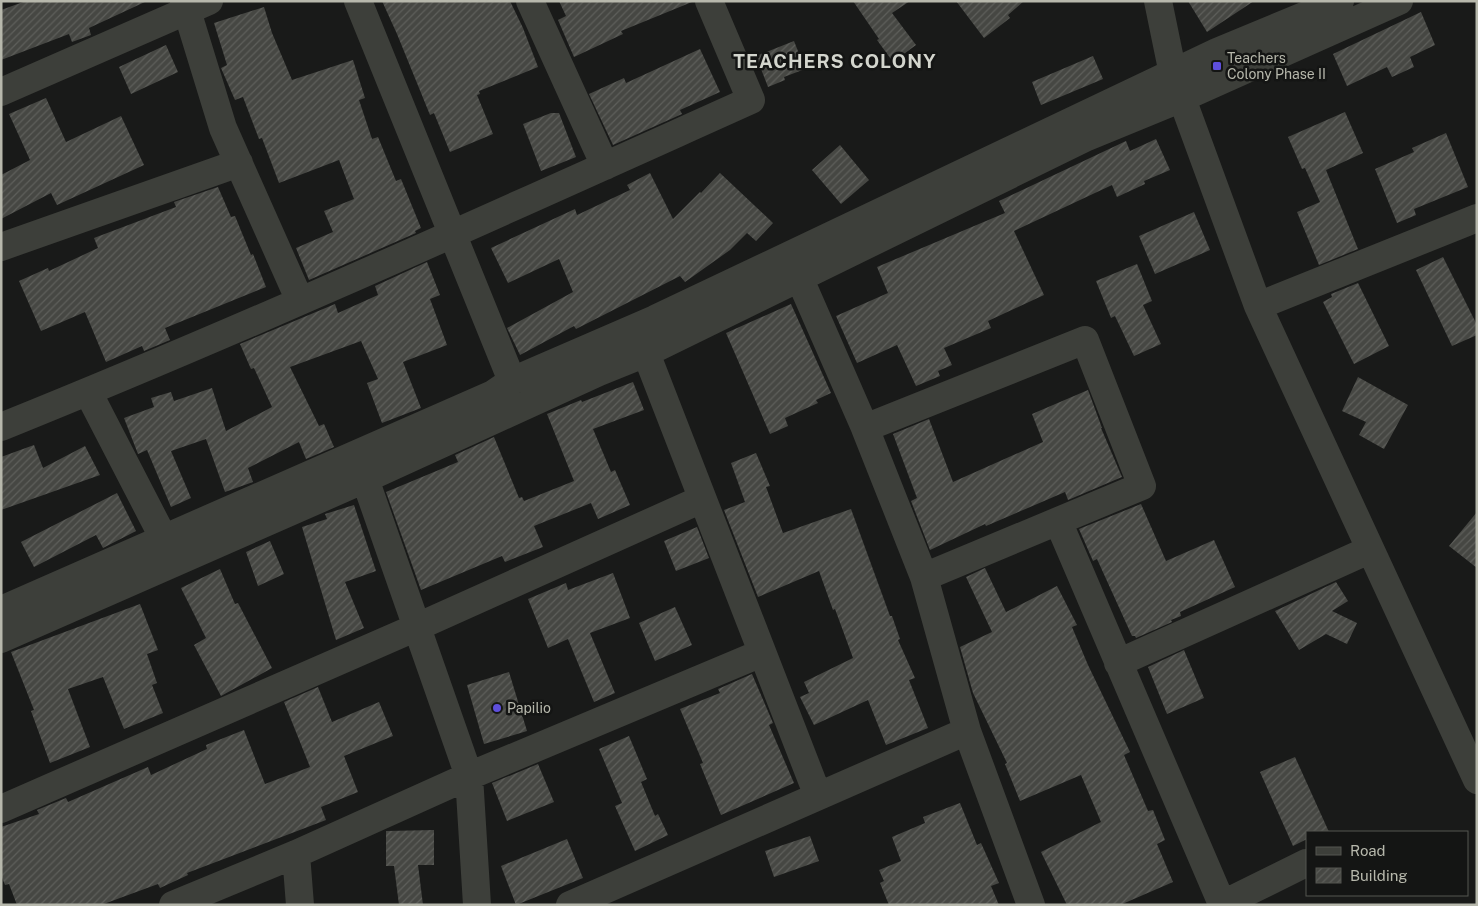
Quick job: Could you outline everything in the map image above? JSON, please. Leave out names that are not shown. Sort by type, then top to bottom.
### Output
[{"type":"street","points":[[358,1],[512,382]]},
{"type":"street","points":[[530,1],[605,166]]},
{"type":"street","points":[[1,427],[88,392],[452,235],[751,100],[709,1]]},
{"type":"street","points":[[1158,1],[1178,86],[1258,306],[1369,550],[1477,780]]},
{"type":"street","points":[[1,610],[163,537],[493,394],[512,382],[655,319],[1122,96],[1178,86],[1217,52],[1340,1]]},
{"type":"street","points":[[1,639],[365,479],[599,372],[646,353],[1087,137],[1178,86],[1399,1]]},
{"type":"street","points":[[1,92],[193,4],[223,128],[300,301]]},
{"type":"street","points":[[1,247],[239,164]]},
{"type":"street","points":[[1258,306],[1477,218]]},
{"type":"street","points":[[799,277],[865,428],[924,577],[966,731],[1031,905]]},
{"type":"street","points":[[865,428],[1085,340],[1142,486],[924,577]]},
{"type":"street","points":[[646,353],[818,796]]},
{"type":"street","points":[[88,392],[163,537]]},
{"type":"street","points":[[352,456],[365,479],[469,776],[478,905]]},
{"type":"street","points":[[1,809],[417,627],[702,499]]},
{"type":"street","points":[[1058,521],[1221,905],[1306,863]]},
{"type":"street","points":[[1118,663],[1369,550]]},
{"type":"street","points":[[173,905],[296,854],[469,776],[762,653]]},
{"type":"street","points":[[570,905],[966,731]]},
{"type":"street","points":[[296,854],[300,905]]},
{"type":"building","points":[[26,1],[147,1],[89,28],[91,35],[72,42],[69,34],[1,60],[1,10]]},
{"type":"building","points":[[382,1],[510,1],[538,67],[479,91],[480,94],[477,95],[493,134],[450,152],[434,113],[430,115]]},
{"type":"building","points":[[559,1],[692,2],[621,31],[623,34],[574,57],[558,20],[566,16]]},
{"type":"building","points":[[853,1],[910,1],[892,13],[916,45],[893,62]]},
{"type":"building","points":[[956,1],[1024,1],[1008,15],[1010,18],[984,38]]},
{"type":"building","points":[[1188,1],[1254,1],[1207,32]]},
{"type":"building","points":[[264,7],[272,33],[292,80],[353,60],[365,98],[359,100],[372,139],[378,137],[396,181],[401,179],[421,228],[415,231],[416,233],[309,280],[296,248],[333,232],[324,211],[354,199],[339,160],[279,183],[262,138],[259,139],[243,97],[235,100],[221,68],[227,65],[214,23]]},
{"type":"building","points":[[1421,12],[1435,45],[1410,57],[1414,67],[1392,77],[1387,67],[1347,86],[1333,54]]},
{"type":"building","points":[[794,41],[805,69],[784,77],[785,80],[768,87],[756,56]]},
{"type":"building","points":[[166,45],[178,72],[131,94],[119,67]]},
{"type":"building","points":[[700,49],[720,92],[680,110],[682,114],[613,145],[589,94],[624,78],[626,83]]},
{"type":"building","points":[[1093,56],[1103,79],[1041,105],[1032,82]]},
{"type":"building","points":[[46,98],[66,142],[121,116],[144,165],[57,205],[51,193],[1,219],[1,175],[30,160],[9,114]]},
{"type":"building","points":[[1345,112],[1363,153],[1326,170],[1358,249],[1319,265],[1297,212],[1320,202],[1305,168],[1302,169],[1288,137]]},
{"type":"building","points":[[551,113],[559,113],[576,157],[541,171],[523,124]]},
{"type":"building","points":[[1446,133],[1468,187],[1414,209],[1416,215],[1397,223],[1375,169],[1414,152],[1412,148]]},
{"type":"building","points":[[1156,139],[1170,170],[1144,181],[1145,184],[1117,197],[1112,185],[1014,231],[1044,295],[988,321],[991,328],[944,348],[952,365],[938,371],[940,376],[916,386],[897,345],[857,363],[836,316],[888,293],[877,267],[1005,213],[999,201],[1126,141],[1130,151]]},
{"type":"building","points":[[840,145],[869,180],[841,204],[812,170]]},
{"type":"building","points":[[650,173],[673,219],[720,173],[773,223],[756,241],[747,233],[730,250],[685,282],[680,276],[576,329],[574,326],[520,355],[507,328],[573,292],[559,259],[508,283],[491,248],[575,209],[577,215],[630,190],[627,185]]},
{"type":"building","points":[[218,187],[231,217],[235,216],[266,287],[165,328],[170,340],[144,351],[142,346],[106,362],[85,312],[41,331],[19,281],[48,268],[49,271],[98,248],[94,238],[176,207],[174,202]]},
{"type":"building","points":[[1194,212],[1210,250],[1155,274],[1139,236]]},
{"type":"building","points":[[1443,257],[1477,325],[1477,335],[1452,346],[1416,270]]},
{"type":"building","points":[[427,262],[440,295],[430,299],[447,345],[403,362],[421,408],[382,423],[367,383],[378,379],[361,341],[290,367],[319,426],[324,424],[334,447],[306,459],[299,442],[248,468],[253,482],[225,492],[206,439],[171,451],[191,498],[171,507],[147,450],[138,454],[124,418],[154,407],[151,398],[171,392],[174,401],[212,388],[226,431],[272,407],[254,368],[251,369],[240,344],[335,304],[338,313],[378,295],[375,286]]},
{"type":"building","points":[[1137,264],[1152,301],[1143,305],[1161,344],[1134,356],[1115,316],[1111,318],[1096,281]]},
{"type":"building","points":[[1358,283],[1389,346],[1354,364],[1323,302],[1332,297],[1331,294]]},
{"type":"building","points":[[791,304],[831,393],[816,400],[818,403],[785,418],[788,426],[770,434],[726,333]]},
{"type":"building","points":[[1358,377],[1408,405],[1384,449],[1359,435],[1366,422],[1342,411]]},
{"type":"building","points":[[633,382],[644,410],[593,429],[611,472],[615,470],[630,505],[598,519],[591,503],[534,526],[543,547],[505,562],[502,556],[421,590],[386,492],[458,462],[455,455],[494,437],[519,498],[522,497],[524,501],[574,481],[547,414]]},
{"type":"building","points":[[1088,390],[1101,428],[1122,477],[1068,500],[1065,492],[986,526],[985,524],[930,550],[911,501],[917,498],[893,434],[929,419],[953,482],[1043,442],[1032,414]]},
{"type":"building","points":[[34,445],[43,468],[85,446],[100,475],[1,510],[1,457]]},
{"type":"building","points":[[756,453],[770,486],[766,487],[783,533],[851,509],[890,616],[892,616],[900,639],[898,640],[915,678],[909,680],[928,728],[886,745],[868,700],[814,725],[800,697],[809,693],[804,682],[853,658],[819,571],[758,597],[724,510],[745,502],[731,463]]},
{"type":"building","points":[[117,493],[136,531],[103,548],[96,535],[34,567],[21,542]]},
{"type":"building","points":[[1141,504],[1166,561],[1214,540],[1235,587],[1180,612],[1181,616],[1171,620],[1172,622],[1136,638],[1132,636],[1097,559],[1093,561],[1079,529]]},
{"type":"building","points":[[354,505],[376,571],[345,582],[364,628],[336,640],[302,527],[327,519],[325,514]]},
{"type":"building","points":[[1477,512],[1477,568],[1449,546]]},
{"type":"building","points":[[697,527],[709,558],[676,571],[664,541]]},
{"type":"building","points":[[270,541],[284,574],[258,586],[246,552]]},
{"type":"building","points":[[985,568],[1006,612],[1057,586],[1077,625],[1072,627],[1088,665],[1130,752],[1124,755],[1148,811],[1153,810],[1165,840],[1157,844],[1173,882],[1120,905],[1067,905],[1041,852],[1101,822],[1081,775],[1020,801],[1005,764],[1007,763],[973,693],[960,647],[992,632],[966,577]]},
{"type":"building","points":[[220,569],[235,604],[238,603],[272,668],[221,696],[194,645],[206,638],[181,588]]},
{"type":"building","points":[[613,573],[630,618],[590,633],[615,693],[594,702],[568,639],[548,648],[528,599],[566,583],[568,590]]},
{"type":"building","points":[[1336,582],[1348,601],[1332,611],[1357,623],[1347,644],[1326,634],[1299,650],[1275,611]]},
{"type":"building","points":[[140,604],[158,650],[147,654],[157,683],[152,685],[163,713],[124,729],[103,677],[68,689],[90,747],[50,763],[31,711],[34,710],[11,652]]},
{"type":"building","points":[[675,607],[692,645],[655,661],[639,623]]},
{"type":"building","points":[[1184,650],[1204,698],[1167,714],[1148,667]]},
{"type":"building","name":"Papilio","points":[[509,672],[527,731],[484,744],[467,685]]},
{"type":"building","points":[[752,674],[773,723],[769,725],[794,783],[721,815],[700,764],[703,763],[680,709],[720,693],[718,689]]},
{"type":"building","points":[[318,687],[332,722],[379,702],[393,736],[344,756],[358,792],[321,807],[326,820],[187,873],[188,875],[160,888],[158,884],[101,905],[17,905],[9,884],[5,885],[1,875],[1,827],[39,814],[37,810],[66,798],[68,802],[148,767],[151,775],[207,749],[206,745],[244,730],[265,784],[310,767],[284,702]]},
{"type":"building","points":[[629,736],[647,779],[641,782],[655,816],[658,814],[668,835],[635,851],[615,806],[622,803],[599,749]]},
{"type":"building","points":[[1295,757],[1329,831],[1306,831],[1306,840],[1293,846],[1260,772]]},
{"type":"building","points":[[538,764],[554,802],[507,821],[492,783]]},
{"type":"building","points":[[960,803],[977,845],[981,843],[999,883],[991,886],[999,905],[889,905],[880,883],[884,881],[879,870],[901,861],[892,837],[925,823],[923,817]]},
{"type":"building","points":[[434,830],[434,865],[418,865],[423,905],[399,905],[394,866],[386,866],[386,831]]},
{"type":"building","points":[[810,836],[819,861],[774,877],[765,851]]},
{"type":"building","points":[[567,839],[583,878],[516,905],[501,866]]},
{"type":"place","name":"Teachers Colony Phase II","points":[[1217,66]]},
{"type":"place","name":"Papilio","points":[[497,708]]},
{"type":"district","name":"TEACHERS COLONY","points":[[835,61]]}]
